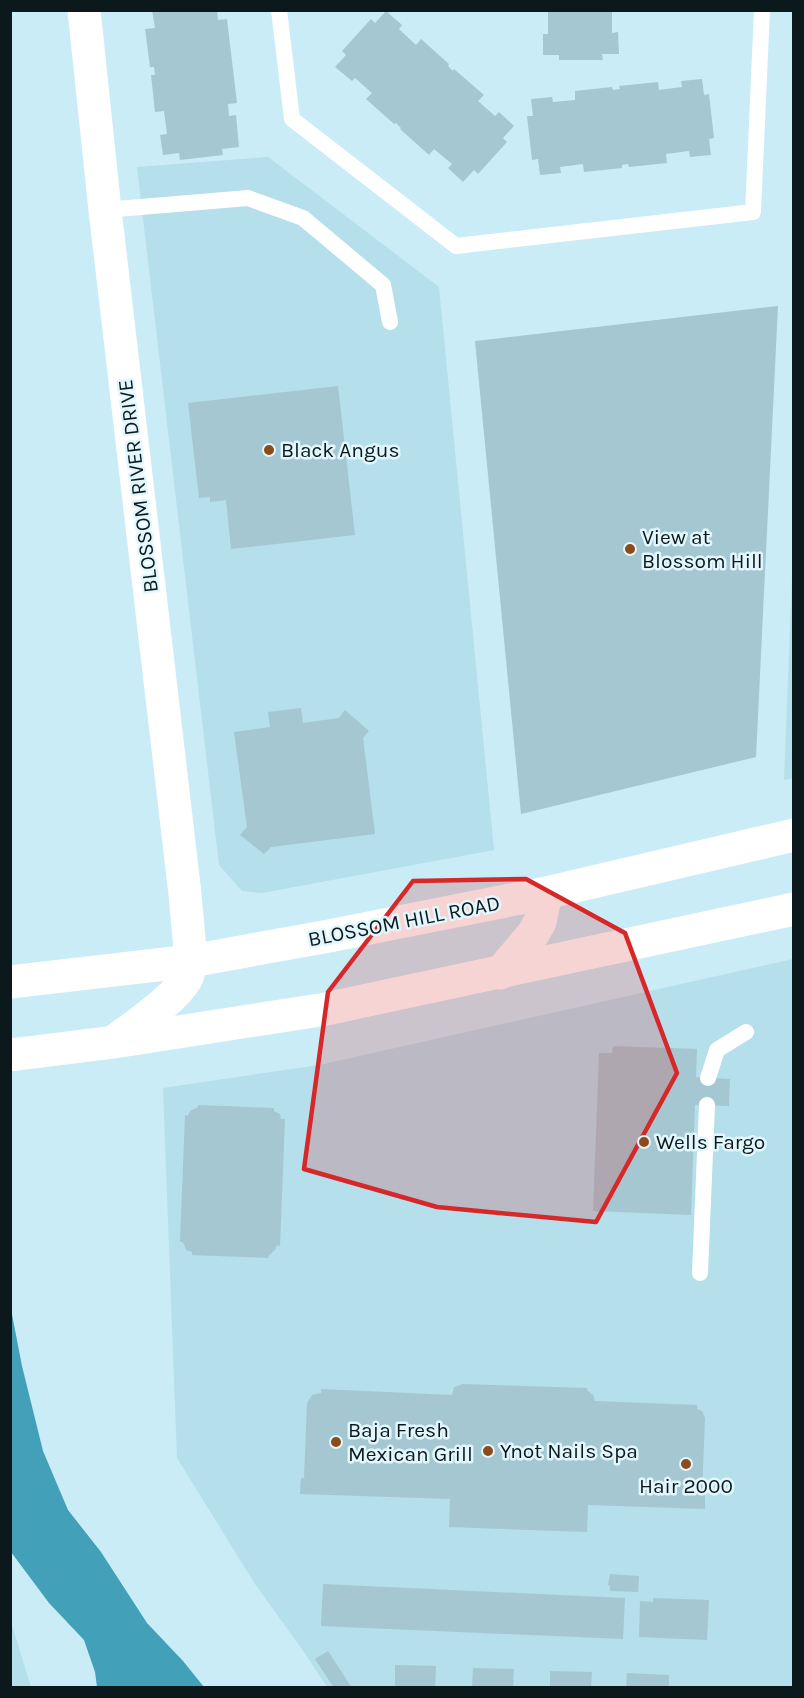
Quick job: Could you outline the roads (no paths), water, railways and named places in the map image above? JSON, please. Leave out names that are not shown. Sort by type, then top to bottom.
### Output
[{"type":"main road","name":"BLOSSOM RIVER DRIVE","points":[[84,10],[191,961]]},
{"type":"main road","name":"BLOSSOM HILL ROAD","points":[[10,982],[191,961],[329,936],[546,893],[794,835]]},
{"type":"main road","points":[[500,973],[533,934],[540,922],[546,893]]},
{"type":"main road","points":[[10,1055],[100,1044],[326,1009],[794,909]]},
{"type":"main road","points":[[100,1044],[171,996],[187,977],[191,961]]},
{"type":"lane","points":[[279,10],[292,119],[456,246],[753,212],[762,10]]},
{"type":"lane","points":[[105,210],[248,198],[303,218],[383,285],[390,322]]},
{"type":"lane","points":[[708,1078],[717,1050],[746,1032]]},
{"type":"lane","points":[[700,1273],[707,1105]]},
{"type":"water","points":[[10,1304],[22,1366],[43,1451],[68,1510],[101,1552],[147,1623],[204,1687],[97,1687],[95,1672],[84,1640],[49,1603],[11,1552]]},
{"type":"place","name":"Black Angus","points":[[269,450]]},
{"type":"place","name":"View at Blossom Hill","points":[[630,549]]},
{"type":"place","name":"Wells Fargo","points":[[644,1142]]},
{"type":"place","name":"Baja Fresh Mexican Grill","points":[[336,1442]]},
{"type":"place","name":"Ynot Nails Spa","points":[[488,1451]]},
{"type":"place","name":"Hair 2000","points":[[686,1464]]}]
